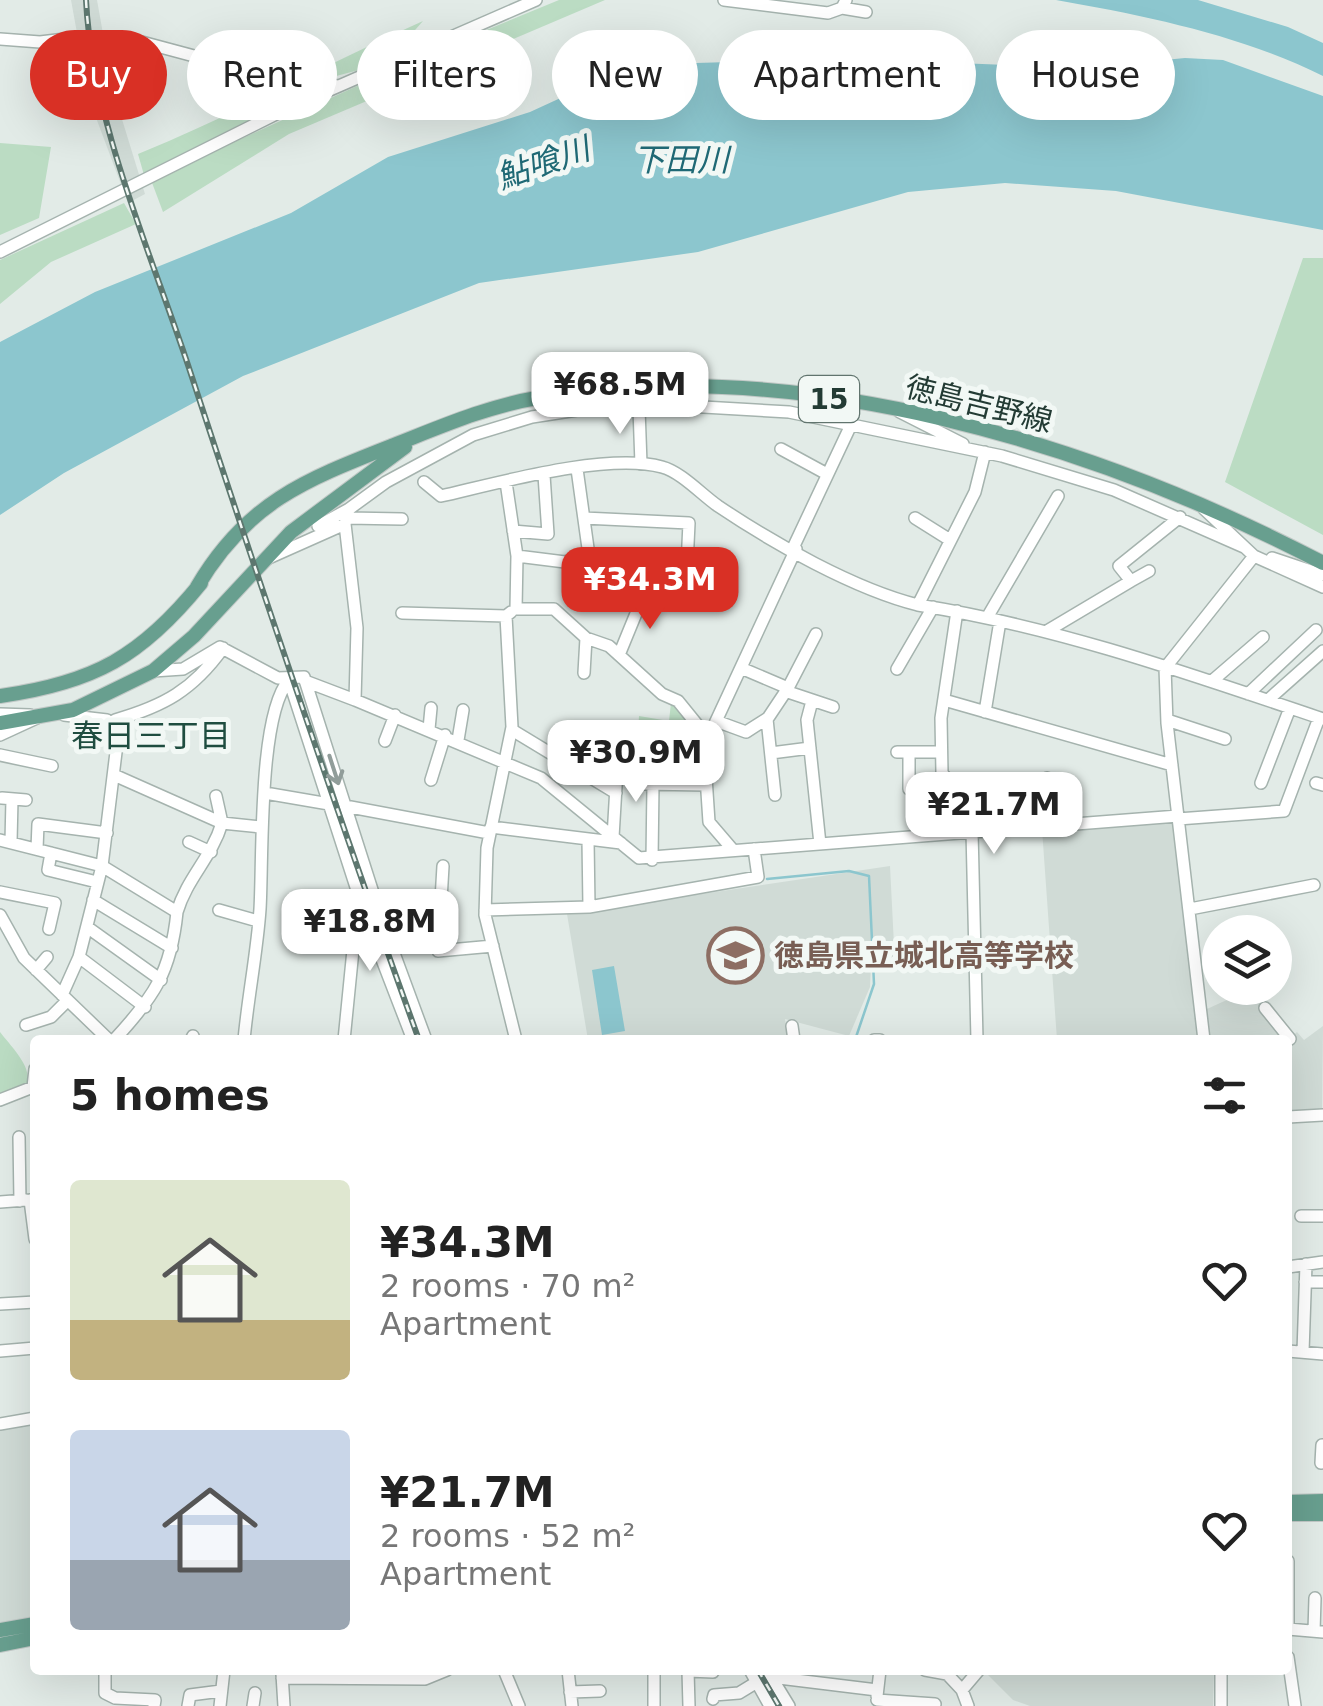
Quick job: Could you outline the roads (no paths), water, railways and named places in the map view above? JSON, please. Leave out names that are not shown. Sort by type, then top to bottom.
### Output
[{"type":"main road","name":"徳島吉野線","points":[[0,696],[64,685],[108,667],[160,630],[236,530],[271,502],[426,432],[509,404],[573,392],[690,388],[781,392],[900,412],[1070,455],[1195,501],[1323,563]]},
{"type":"main road","name":"徳島吉野線","points":[[0,722],[55,714],[98,700],[153,672],[194,636],[315,511],[426,432]]},
{"type":"main road","points":[[1292,1502],[1323,1501]]},
{"type":"main road","points":[[1292,1514],[1323,1514]]},
{"type":"main road","points":[[0,1630],[30,1625]]},
{"type":"main road","points":[[0,1645],[30,1639]]},
{"type":"street","points":[[0,252],[338,86],[536,0]]},
{"type":"street","points":[[724,0],[828,13],[844,4],[866,12]]},
{"type":"street","points":[[0,39],[40,42],[87,37],[138,41],[280,79],[338,86]]},
{"type":"street","points":[[657,406],[690,388]]},
{"type":"street","points":[[573,392],[609,405],[639,409],[657,406],[771,410],[832,418],[850,427],[985,452],[1114,490],[1180,517],[1323,587]]},
{"type":"street","points":[[264,560],[284,554],[306,534],[347,517],[386,482],[473,435],[532,417],[609,405]]},
{"type":"street","points":[[639,409],[641,464]]},
{"type":"street","points":[[900,412],[971,449]]},
{"type":"street","points":[[733,850],[708,822],[704,747],[850,427]]},
{"type":"street","points":[[781,449],[827,474]]},
{"type":"street","points":[[918,605],[975,492],[985,452]]},
{"type":"street","points":[[153,672],[174,672],[211,649],[223,648],[289,680],[304,679],[505,760],[541,778],[640,858],[652,860],[972,830],[1284,811],[1321,718],[1168,666],[1047,632],[892,598],[720,508],[666,467],[641,464],[577,469],[441,496],[424,482]]},
{"type":"street","points":[[577,469],[592,576],[612,587],[644,594],[676,594],[686,586],[690,523],[584,518]]},
{"type":"street","points":[[514,530],[548,534],[544,475]]},
{"type":"street","points":[[506,482],[517,556],[511,612],[512,730],[490,830],[485,910],[515,1035]]},
{"type":"street","points":[[985,712],[994,618],[1058,496]]},
{"type":"street","points":[[1195,501],[1249,551],[1323,574]]},
{"type":"street","points":[[347,517],[402,519]]},
{"type":"street","points":[[347,517],[357,628],[356,700]]},
{"type":"street","points":[[1130,581],[1119,566],[1180,517]]},
{"type":"street","points":[[915,518],[950,540]]},
{"type":"street","points":[[1203,1035],[1167,720],[1168,666],[1249,551]]},
{"type":"street","points":[[517,556],[565,562],[589,555],[687,558]]},
{"type":"street","points":[[1047,632],[1149,571]]},
{"type":"street","points":[[619,655],[644,594]]},
{"type":"street","points":[[897,668],[934,607]]},
{"type":"street","points":[[402,613],[554,609],[586,638],[619,655],[662,694],[678,701],[708,738]]},
{"type":"street","points":[[956,832],[951,784],[942,773],[942,752],[944,700],[957,611]]},
{"type":"street","points":[[1248,694],[1278,656],[1310,630]]},
{"type":"street","points":[[716,722],[746,732],[767,719],[816,634]]},
{"type":"street","points":[[1212,682],[1263,637]]},
{"type":"street","points":[[584,674],[586,638]]},
{"type":"street","points":[[115,720],[160,707],[188,690],[223,648]]},
{"type":"street","points":[[1268,700],[1323,651]]},
{"type":"street","points":[[741,668],[832,708]]},
{"type":"street","points":[[304,679],[424,1035]]},
{"type":"street","points":[[245,1035],[258,921],[260,827],[276,706],[289,680]]},
{"type":"street","points":[[289,680],[359,898],[410,1035]]},
{"type":"street","points":[[812,700],[807,720],[820,844]]},
{"type":"street","points":[[944,700],[1172,765]]},
{"type":"street","points":[[429,728],[431,708]]},
{"type":"street","points":[[1261,782],[1290,708]]},
{"type":"street","points":[[458,740],[463,710]]},
{"type":"street","points":[[0,714],[39,717]]},
{"type":"street","points":[[26,1025],[51,1017],[64,998],[79,957],[102,866],[118,736],[110,722],[55,714]]},
{"type":"street","points":[[384,741],[395,715]]},
{"type":"street","points":[[0,735],[39,717]]},
{"type":"street","points":[[767,719],[775,795]]},
{"type":"street","points":[[1167,720],[1225,739]]},
{"type":"street","points":[[512,730],[616,793]]},
{"type":"street","points":[[431,780],[445,735]]},
{"type":"street","points":[[771,754],[810,748]]},
{"type":"street","points":[[909,789],[903,752],[942,752]]},
{"type":"street","points":[[0,754],[52,766]]},
{"type":"street","points":[[541,778],[554,755]]},
{"type":"street","points":[[617,840],[618,770]]},
{"type":"street","points":[[114,775],[222,823],[260,827]]},
{"type":"street","points":[[1044,826],[1047,778]]},
{"type":"street","points":[[652,860],[648,784],[706,785]]},
{"type":"street","points":[[265,793],[329,804]]},
{"type":"street","points":[[112,1035],[145,1006],[161,980],[184,887],[211,852],[222,823],[216,796]]},
{"type":"street","points":[[26,800],[7,798],[5,841],[102,866],[177,912]]},
{"type":"street","points":[[345,806],[490,830],[617,840]]},
{"type":"street","points":[[38,848],[38,824],[106,834]]},
{"type":"street","points":[[972,830],[976,1035]]},
{"type":"street","points":[[588,840],[589,907]]},
{"type":"street","points":[[189,842],[211,852]]},
{"type":"street","points":[[485,910],[589,907],[758,877],[754,849]]},
{"type":"street","points":[[50,854],[48,870],[98,882]]},
{"type":"street","points":[[443,866],[438,951],[493,946]]},
{"type":"street","points":[[1190,909],[1314,885]]},
{"type":"street","points":[[0,892],[55,903],[49,928]]},
{"type":"street","points":[[345,1035],[359,898]]},
{"type":"street","points":[[94,900],[172,948]]},
{"type":"street","points":[[218,910],[258,921]]},
{"type":"street","points":[[0,915],[12,942],[36,970],[104,1035]]},
{"type":"street","points":[[87,927],[161,980]]},
{"type":"street","points":[[36,970],[47,957]]},
{"type":"street","points":[[79,957],[145,1006]]},
{"type":"street","points":[[934,961],[976,961]]},
{"type":"street","points":[[1265,1008],[1281,1035]]},
{"type":"street","points":[[792,1026],[793,1035]]},
{"type":"street","points":[[0,1100],[30,1088]]},
{"type":"street","points":[[1292,1117],[1323,1115]]},
{"type":"street","points":[[0,1202],[28,1200],[18,1137]]},
{"type":"street","points":[[1302,1216],[1323,1216]]},
{"type":"street","points":[[1292,1266],[1323,1262]]},
{"type":"street","points":[[1303,1352],[1306,1264]]},
{"type":"street","points":[[1305,1282],[1323,1282]]},
{"type":"street","points":[[0,1304],[30,1302]]},
{"type":"street","points":[[0,1351],[30,1348]]},
{"type":"street","points":[[1292,1351],[1323,1354]]},
{"type":"street","points":[[0,1424],[30,1419]]},
{"type":"street","points":[[1319,1445],[1321,1463]]},
{"type":"street","points":[[1292,1627],[1318,1631],[1315,1598]]},
{"type":"street","points":[[104,1675],[105,1693],[115,1698],[155,1700],[154,1706]]},
{"type":"street","points":[[220,1706],[224,1675]]},
{"type":"street","points":[[282,1675],[284,1706]]},
{"type":"street","points":[[362,1675],[424,1679],[434,1675]]},
{"type":"street","points":[[506,1675],[520,1706]]},
{"type":"street","points":[[568,1675],[572,1706]]},
{"type":"street","points":[[654,1675],[654,1706]]},
{"type":"street","points":[[688,1675],[689,1706]]},
{"type":"street","points":[[753,1675],[770,1706]]},
{"type":"street","points":[[789,1706],[775,1675],[809,1676],[877,1698],[935,1704]]},
{"type":"street","points":[[948,1675],[962,1690],[968,1706]]},
{"type":"street","points":[[962,1690],[975,1675]]},
{"type":"street","points":[[1221,1675],[1221,1706]]},
{"type":"street","points":[[1290,1675],[1295,1706]]},
{"type":"street","points":[[713,1700],[714,1695],[733,1700],[757,1682]]},
{"type":"street","points":[[188,1706],[190,1695],[222,1691]]},
{"type":"street","points":[[570,1692],[600,1692]]},
{"type":"water","points":[[1056,0],[1198,0],[1288,27],[1323,43],[1323,76],[1226,38]]},
{"type":"water","name":"下田川","points":[[1175,59],[1223,60],[1323,96],[1323,230],[1116,191],[1005,183],[908,192],[698,252],[479,283],[243,376],[64,473],[0,515],[0,342],[95,292],[291,213],[388,157],[505,120],[532,120],[532,111],[552,102],[552,120],[698,120],[698,63],[718,62],[718,120],[976,120],[976,64],[996,64],[996,120],[1175,120]]},
{"type":"water","points":[[614,966],[625,1031],[602,1035],[592,970]]},
{"type":"waterway","points":[[767,879],[849,871],[869,876],[874,984],[857,1035]]},
{"type":"railway","points":[[86,0],[99,92],[125,185],[417,1035]]},
{"type":"railway","points":[[761,1675],[779,1706]]},
{"type":"place","name":"徳島県立城北高等学校","points":[[735,955]]},
{"type":"district","name":"春日三丁目","points":[[151,736]]},
{"type":"water label","name":"鮎喰川","points":[[543,163]]}]
